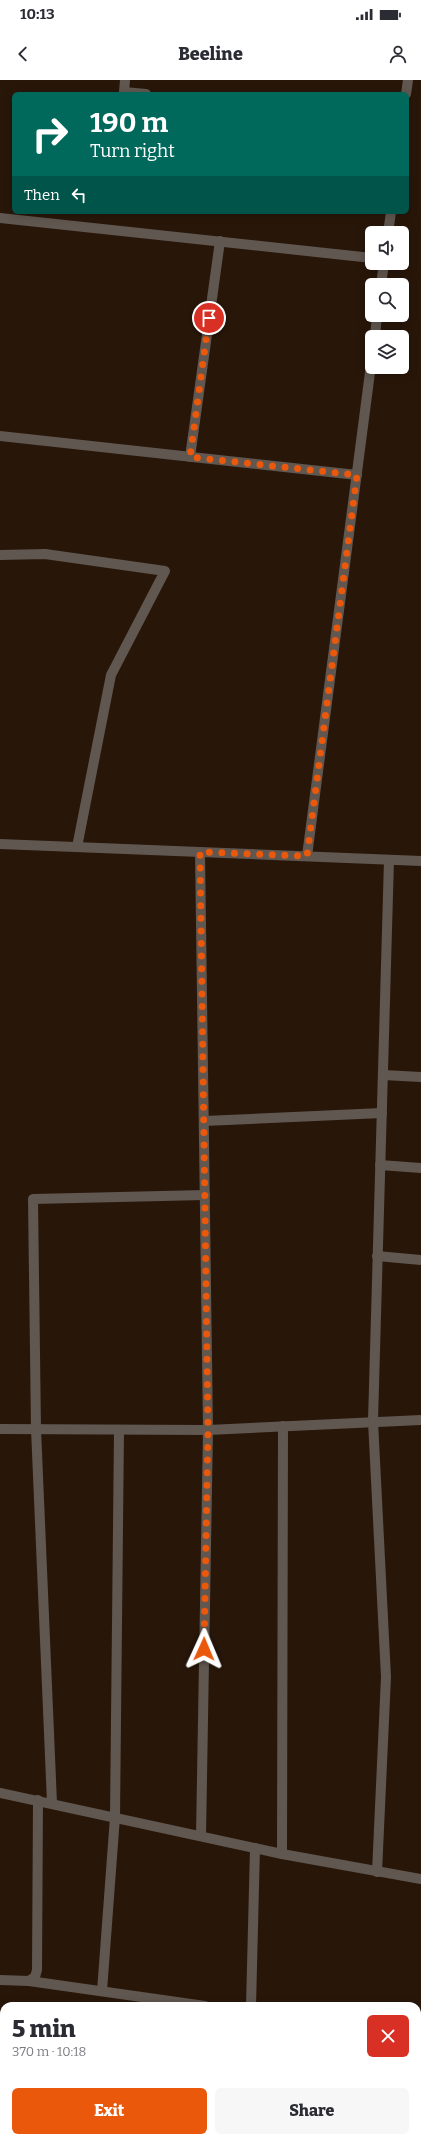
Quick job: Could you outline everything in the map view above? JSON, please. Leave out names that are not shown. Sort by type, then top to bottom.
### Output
[{"type":"street","points":[[124,92],[125,80]]},
{"type":"street","points":[[406,92],[408,80]]},
{"type":"street","points":[[389,226],[391,214]]},
{"type":"street","points":[[0,218],[365,257]]},
{"type":"street","points":[[190,457],[220,241]]},
{"type":"street","points":[[307,856],[370,374]]},
{"type":"street","points":[[0,436],[357,475]]},
{"type":"street","points":[[0,555],[45,554],[166,571],[111,675],[77,847]]},
{"type":"street","points":[[0,844],[421,861]]},
{"type":"street","points":[[200,852],[208,1430],[201,1836]]},
{"type":"street","points":[[376,1872],[386,1677],[373,1421],[389,860]]},
{"type":"street","points":[[383,1075],[421,1077]]},
{"type":"street","points":[[204,1121],[382,1113]]},
{"type":"street","points":[[380,1166],[421,1168]]},
{"type":"street","points":[[52,1803],[36,1429],[33,1199],[205,1195]]},
{"type":"street","points":[[377,1256],[421,1260]]},
{"type":"street","points":[[0,1429],[208,1430],[373,1421],[421,1420]]},
{"type":"street","points":[[282,1854],[283,1426]]},
{"type":"street","points":[[102,1991],[116,1817],[119,1430]]},
{"type":"street","points":[[0,1793],[52,1803],[282,1854],[421,1879]]},
{"type":"street","points":[[29,1981],[35,1977],[37,1970],[38,1800]]},
{"type":"street","points":[[251,2002],[255,1848]]},
{"type":"street","points":[[0,1980],[29,1981],[178,2002]]},
{"type":"route","points":[[204,1649],[208,1430],[200,852],[307,856],[357,475],[190,457],[209,318]]}]
